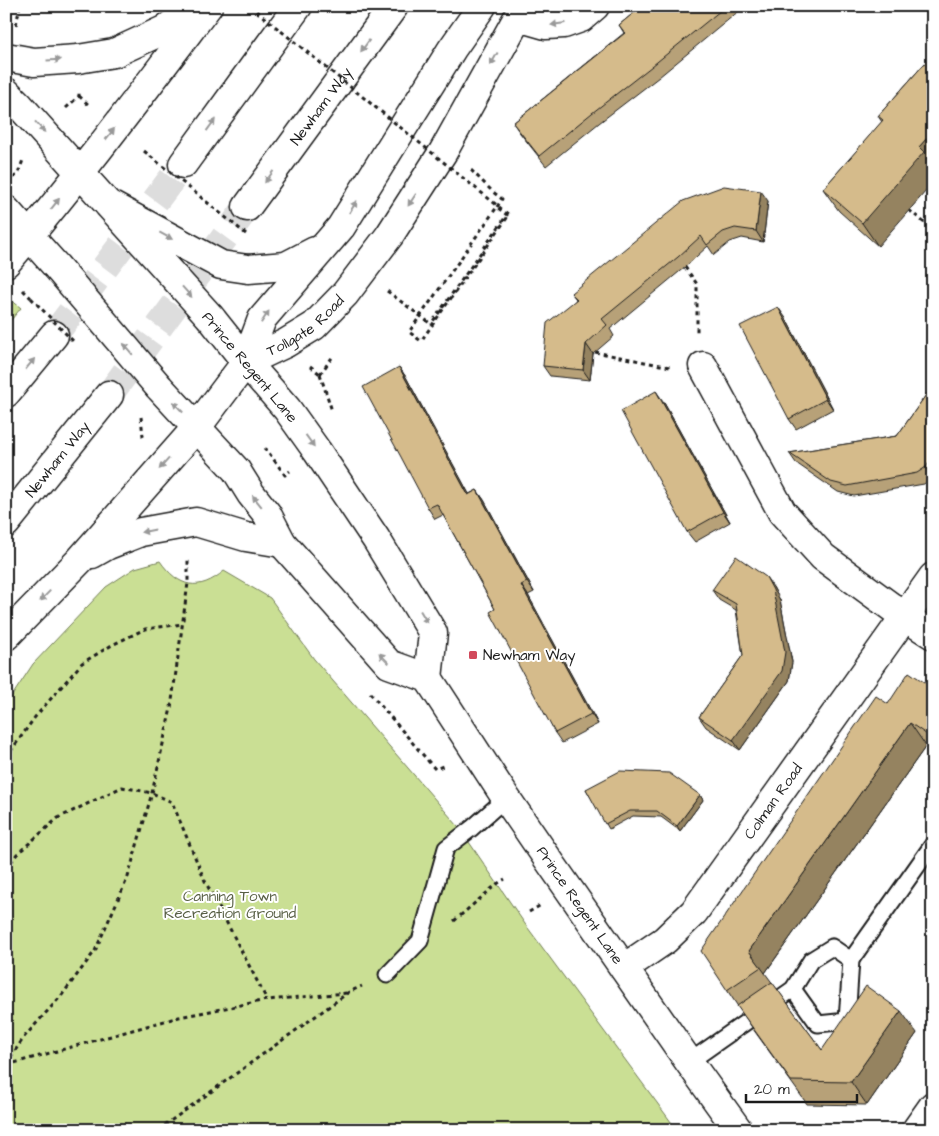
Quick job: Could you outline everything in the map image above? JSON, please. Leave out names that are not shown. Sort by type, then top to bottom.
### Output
[{"type":"main road","points":[[6,57],[34,62],[78,59],[114,53],[164,30],[197,6]]},
{"type":"main road","points":[[6,263],[30,236],[208,6]]},
{"type":"main road","points":[[183,164],[298,6]]},
{"type":"main road","name":"Newham Way","points":[[247,207],[394,6]]},
{"type":"main road","name":"Tollgate Road","points":[[246,362],[262,319],[341,227],[452,49],[482,6]]},
{"type":"main road","name":"Tollgate Road","points":[[246,362],[286,343],[314,326],[345,294],[389,236],[443,152],[522,12],[546,25],[564,24],[581,18],[595,6]]},
{"type":"main road","name":"Prince Regent Lane","points":[[6,92],[211,318],[287,409],[317,451],[376,539],[433,633],[428,678],[506,798],[688,1062],[738,1130]]},
{"type":"main road","points":[[107,203],[220,265],[248,269],[286,266],[324,246]]},
{"type":"main road","points":[[6,210],[159,387],[236,470],[251,494],[267,514],[282,543],[389,664],[428,678]]},
{"type":"main road","points":[[6,393],[54,335]]},
{"type":"main road","points":[[6,636],[79,562],[197,428],[246,362]]},
{"type":"main road","points":[[703,366],[782,512],[823,557],[905,617],[933,635]]},
{"type":"main road","name":"Newham Way","points":[[6,523],[110,395]]},
{"type":"main road","points":[[79,562],[108,545],[141,532],[196,522],[246,537],[282,543]]},
{"type":"main road","name":"Colman Road","points":[[624,968],[665,940],[694,912],[933,577]]},
{"type":"main road","points":[[916,1130],[933,1106]]},
{"type":"lane","points":[[387,975],[420,941],[446,848],[506,798]]},
{"type":"lane","points":[[794,989],[818,1024],[847,1021],[851,960],[933,844]]},
{"type":"lane","points":[[688,1062],[794,989],[811,960],[832,947],[851,960]]},
{"type":"path","points":[[16,26],[20,6]]},
{"type":"path","points":[[250,6],[509,215],[421,341],[409,332],[497,207],[502,199],[467,166]]},
{"type":"path","points":[[61,113],[78,96],[78,89]]},
{"type":"path","points":[[144,151],[250,238]]},
{"type":"path","points":[[7,183],[18,174],[26,152]]},
{"type":"path","points":[[391,293],[430,324],[507,215],[497,207]]},
{"type":"path","points":[[909,210],[933,230]]},
{"type":"path","points":[[595,352],[667,368],[703,366],[697,331],[697,284],[685,268]]},
{"type":"path","points":[[310,365],[320,374],[330,408],[335,416]]},
{"type":"path","points":[[140,411],[143,436],[147,441]]},
{"type":"path","points":[[259,454],[266,449],[285,475],[291,470]]},
{"type":"path","points":[[6,1065],[25,1036],[62,995],[95,951],[128,877],[152,793],[171,708],[188,584],[188,552]]},
{"type":"path","points":[[6,758],[35,717],[82,664],[112,645],[146,629],[183,624]]},
{"type":"path","points":[[6,868],[17,854],[58,818],[122,787],[152,793],[172,802],[204,881],[267,1000]]},
{"type":"path","points":[[454,922],[506,878]]},
{"type":"path","points":[[158,1130],[349,992],[387,975]]},
{"type":"path","points":[[6,1065],[179,1017],[267,1000],[349,992]]},
{"type":"green space","points":[[10,299],[21,308],[6,326],[6,303]]},
{"type":"green space","name":"Canning Town Recreation Ground","points":[[160,561],[174,577],[182,582],[198,584],[206,582],[224,571],[270,598],[314,659],[458,826],[525,924],[677,1130],[6,1130],[6,705],[33,664],[106,587],[135,568]]},
{"type":"building","points":[[642,6],[726,6],[539,156],[513,123],[625,33],[619,25]]},
{"type":"building","points":[[933,54],[933,131],[919,147],[924,152],[862,223],[823,189],[883,120],[878,116]]},
{"type":"building","points":[[724,186],[761,191],[756,231],[735,228],[723,232],[707,245],[701,236],[602,319],[607,325],[586,344],[583,370],[543,366],[547,323],[577,299],[571,293],[683,201]]},
{"type":"building","points":[[778,307],[826,399],[789,419],[740,326]]},
{"type":"building","points":[[399,367],[468,495],[477,490],[527,582],[521,585],[591,714],[555,733],[490,612],[495,609],[437,504],[428,508],[363,387]]},
{"type":"building","points":[[933,385],[933,456],[926,467],[917,473],[847,486],[831,482],[789,453],[897,436]]},
{"type":"building","points":[[656,391],[723,512],[687,532],[621,411]]},
{"type":"building","points":[[736,556],[766,577],[773,590],[785,652],[782,671],[733,740],[699,717],[743,655],[736,604],[712,590]]},
{"type":"building","points":[[909,672],[933,688],[933,739],[910,723],[749,951],[761,967],[727,990],[701,951],[876,696],[888,704]]},
{"type":"building","points":[[620,771],[669,773],[700,795],[677,826],[657,811],[630,811],[605,824],[586,789]]},
{"type":"building","points":[[772,982],[822,1050],[866,986],[901,1011],[851,1082],[791,1081],[737,1006]]},
{"type":"tunnel","points":[[54,335],[183,164]]},
{"type":"tunnel","points":[[109,395],[247,207]]},
{"type":"place","name":"Newham Way","points":[[473,655]]}]
